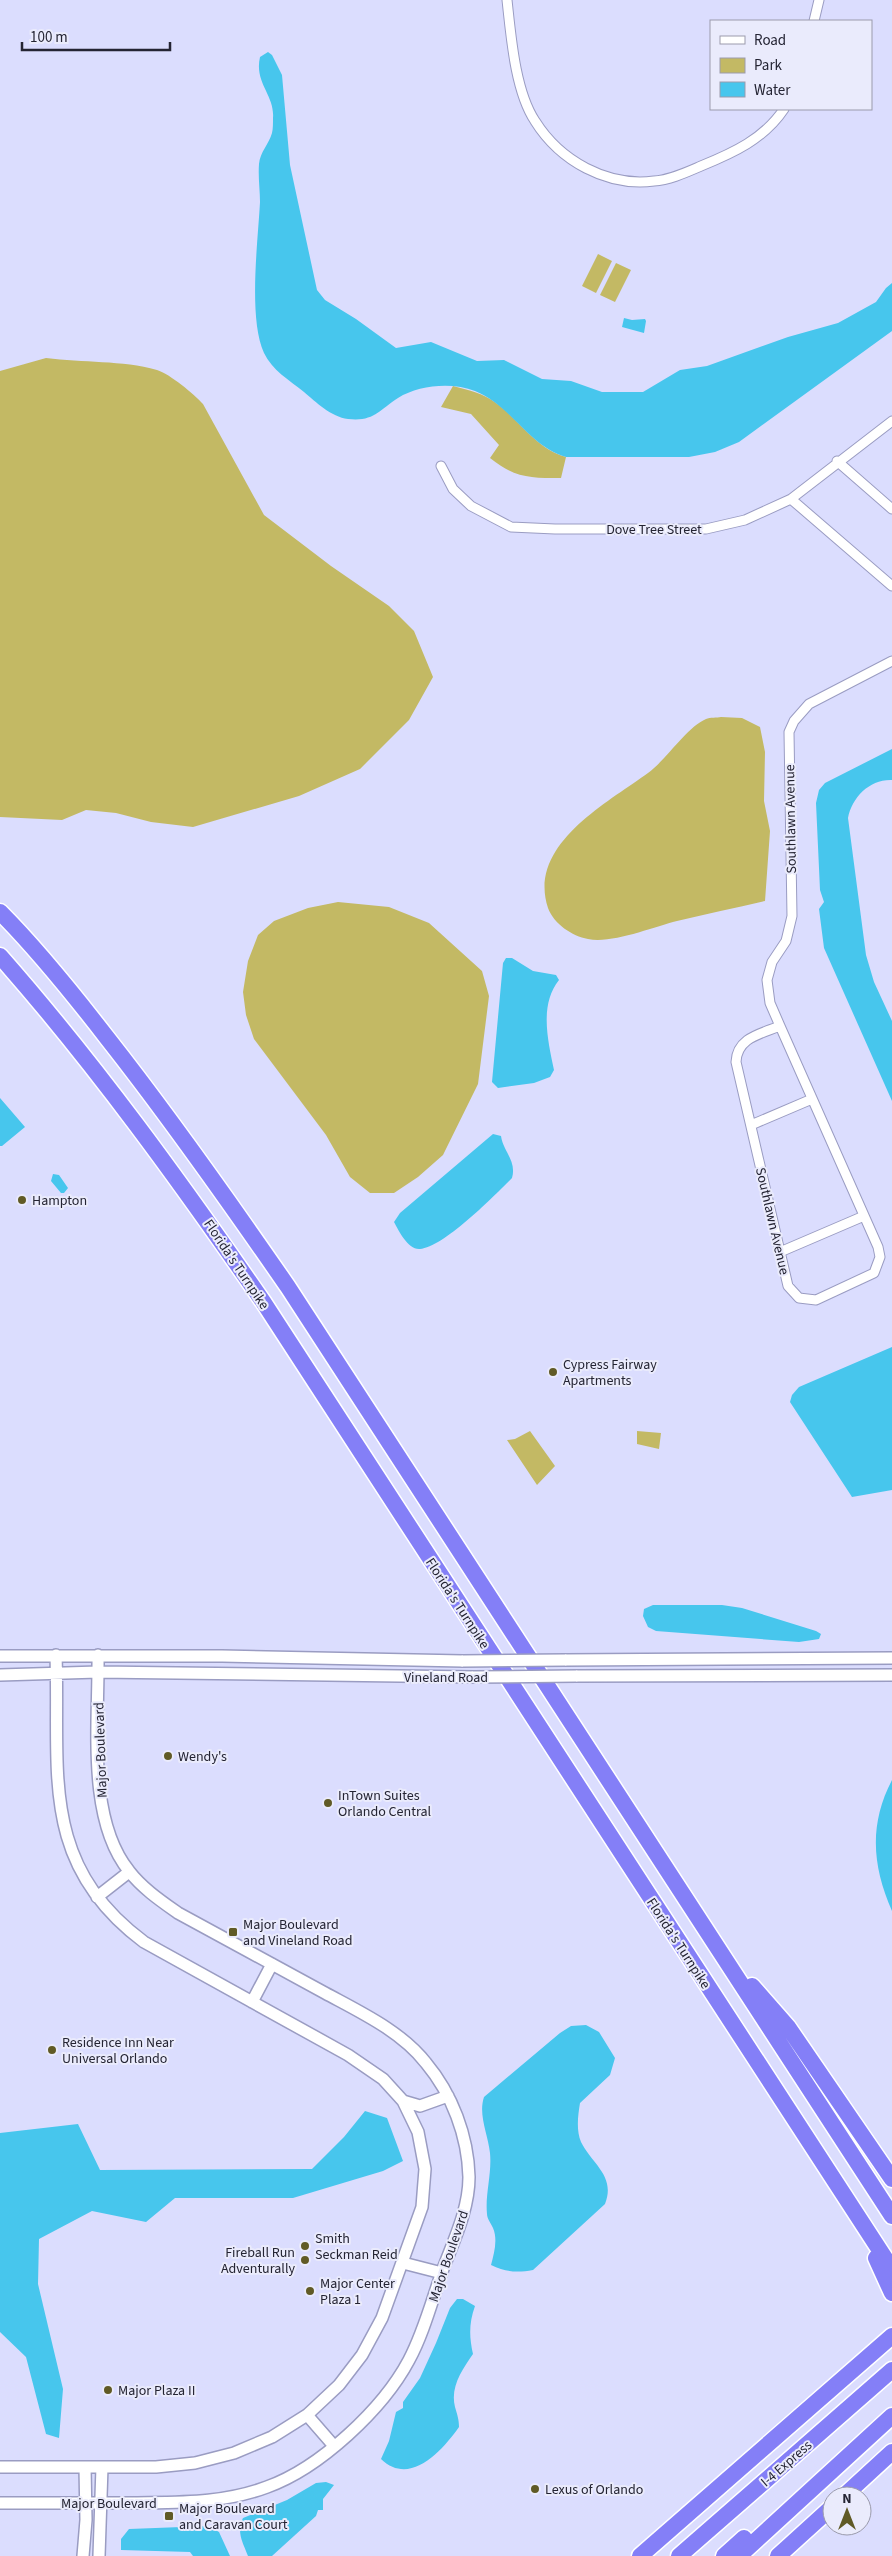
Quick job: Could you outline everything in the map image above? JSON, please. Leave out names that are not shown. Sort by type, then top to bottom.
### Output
[{"type":"highway","name":"Florida's Turnpike","points":[[0,912],[74,996],[151,1093],[288,1287],[892,2216]]},
{"type":"highway","name":"Florida's Turnpike","points":[[0,956],[52,1014],[127,1110],[264,1303],[892,2269]]},
{"type":"highway","points":[[713,1941],[788,2027],[892,2179]]},
{"type":"highway","points":[[861,2224],[892,2293]]},
{"type":"highway","points":[[640,2556],[892,2336]]},
{"type":"highway","name":"I-4 Express","points":[[679,2556],[892,2370]]},
{"type":"highway","points":[[739,2556],[892,2416]]},
{"type":"highway","points":[[855,2486],[892,2452]]},
{"type":"highway","points":[[724,2556],[810,2480],[831,2471]]},
{"type":"highway","points":[[778,2556],[822,2516]]},
{"type":"highway","points":[[683,2556],[708,2532]]},
{"type":"street","points":[[507,0],[521,88],[534,121],[557,147],[578,165],[617,180],[654,181],[687,172],[732,153],[761,135],[783,110]]},
{"type":"street","points":[[814,20],[819,0]]},
{"type":"street","name":"Dove Tree Street","points":[[440,466],[453,489],[471,506],[511,527],[555,529],[706,529],[744,520],[791,499],[837,461],[892,421]]},
{"type":"street","points":[[837,461],[892,509]]},
{"type":"street","points":[[791,499],[892,586]]},
{"type":"street","name":"Southlawn Avenue","points":[[780,1026],[748,1040],[737,1051],[736,1062],[788,1286],[792,1293],[808,1301],[816,1300],[874,1273],[879,1265],[880,1257],[878,1247],[770,1003],[766,980],[772,962],[786,941],[792,916],[789,732],[801,710],[809,704],[892,661]]},
{"type":"street","points":[[751,1125],[812,1099]]},
{"type":"street","points":[[780,1252],[864,1216]]},
{"type":"street","points":[[0,2467],[156,2467],[196,2463],[234,2453],[272,2437],[307,2415],[339,2385],[362,2355],[382,2318],[422,2207],[425,2168],[418,2132],[403,2102],[383,2079],[366,2066],[144,1942],[119,1923],[97,1897],[79,1870],[67,1840],[61,1814],[58,1779],[56,1655]]},
{"type":"street","name":"Vineland Road","points":[[0,1656],[98,1655],[463,1661],[892,1658]]},
{"type":"street","name":"Major Boulevard","points":[[0,2503],[228,2500],[270,2487],[303,2468],[334,2446],[365,2420],[390,2391],[409,2360],[425,2324],[464,2214],[469,2178],[465,2145],[443,2084],[424,2060],[402,2039],[367,2017],[178,1913],[152,1895],[129,1872],[114,1848],[104,1819],[99,1789],[98,1655]]},
{"type":"street","name":"Vineland Road","points":[[0,1675],[98,1672],[473,1677],[892,1675]]},
{"type":"street","points":[[97,1897],[129,1872]]},
{"type":"street","points":[[252,2002],[272,1964]]},
{"type":"street","points":[[403,2102],[420,2106],[448,2096]]},
{"type":"street","points":[[403,2263],[442,2273]]},
{"type":"street","points":[[307,2415],[334,2446]]},
{"type":"street","points":[[83,2556],[85,2467]]},
{"type":"street","points":[[99,2556],[102,2467]]},
{"type":"green space","points":[[598,254],[612,261],[596,293],[582,286]]},
{"type":"green space","points":[[616,263],[631,270],[615,302],[600,295]]},
{"type":"green space","points":[[46,358],[144,367],[162,372],[182,385],[203,404],[264,515],[331,566],[389,606],[414,631],[433,677],[409,720],[360,769],[299,796],[193,827],[151,822],[116,813],[86,810],[62,820],[0,817],[0,371]]},
{"type":"green space","points":[[453,386],[475,392],[491,400],[505,410],[537,441],[555,453],[566,457],[561,478],[523,476],[507,470],[490,458],[499,445],[471,414],[441,407]]},
{"type":"green space","points":[[708,718],[742,718],[760,727],[765,752],[764,801],[770,831],[765,901],[609,939],[588,939],[564,928],[548,908],[545,885],[549,865],[560,846],[575,828],[593,812],[655,767],[691,729]]},
{"type":"green space","points":[[338,902],[389,907],[429,923],[482,971],[489,996],[478,1084],[443,1155],[418,1177],[394,1193],[370,1193],[350,1177],[326,1135],[254,1039],[246,1015],[243,992],[248,961],[258,935],[274,921],[308,908]]},
{"type":"green space","points":[[530,1431],[555,1466],[537,1485],[507,1440],[515,1439]]},
{"type":"green space","points":[[637,1431],[661,1433],[659,1449],[637,1444]]},
{"type":"water","points":[[268,52],[272,55],[282,75],[290,165],[317,290],[325,300],[356,319],[396,348],[431,342],[477,361],[504,360],[542,379],[571,381],[602,392],[643,392],[680,370],[707,366],[788,337],[838,323],[876,302],[892,283],[892,331],[739,442],[715,452],[689,457],[566,457],[553,452],[541,444],[488,397],[456,386],[436,386],[416,390],[398,398],[370,417],[364,419],[342,418],[319,404],[276,370],[267,359],[259,338],[256,320],[255,279],[260,202],[259,164],[272,133],[273,110],[262,82],[259,66],[260,57]]},
{"type":"water","points":[[624,318],[632,320],[645,319],[644,333],[622,327]]},
{"type":"water","points":[[892,749],[892,780],[876,783],[863,791],[853,803],[848,818],[866,955],[874,982],[892,1021],[892,1101],[824,948],[819,909],[824,902],[820,890],[816,803],[819,790],[825,783]]},
{"type":"water","points":[[506,958],[512,958],[533,971],[556,975],[559,980],[553,990],[547,1012],[549,1047],[554,1070],[550,1077],[534,1083],[498,1088],[492,1082],[503,963]]},
{"type":"water","points":[[0,1098],[25,1127],[2,1146],[0,1146]]},
{"type":"water","points":[[493,1134],[501,1136],[513,1166],[512,1178],[468,1220],[442,1240],[420,1249],[408,1243],[394,1222],[400,1213]]},
{"type":"water","points":[[53,1174],[59,1175],[68,1188],[64,1193],[61,1193],[51,1181]]},
{"type":"water","points":[[892,1347],[892,1490],[852,1497],[790,1402],[792,1395],[799,1387]]},
{"type":"water","points":[[653,1605],[722,1605],[742,1608],[821,1634],[819,1639],[799,1642],[656,1631],[648,1627],[643,1616],[644,1609]]},
{"type":"water","points":[[892,1780],[892,1911],[880,1878],[876,1845],[879,1813]]},
{"type":"water","points":[[586,2025],[599,2032],[615,2058],[610,2075],[580,2103],[578,2117],[578,2133],[581,2142],[605,2178],[608,2194],[605,2204],[533,2270],[512,2271],[496,2267],[491,2265],[495,2237],[487,2214],[490,2153],[482,2111],[484,2097],[560,2033],[571,2026]]},
{"type":"water","points":[[365,2111],[387,2118],[403,2161],[383,2171],[293,2198],[175,2198],[146,2222],[92,2211],[39,2239],[38,2284],[63,2389],[59,2438],[46,2434],[26,2357],[0,2332],[0,2133],[78,2124],[100,2170],[312,2169],[344,2137]]},
{"type":"water","points":[[457,2299],[463,2299],[475,2306],[470,2330],[473,2354],[458,2379],[454,2393],[459,2427],[444,2446],[414,2468],[392,2467],[381,2459],[389,2441],[396,2412],[403,2408],[403,2402],[420,2378],[450,2308]]},
{"type":"water","points":[[326,2482],[334,2485],[323,2499],[323,2510],[318,2510],[316,2516],[272,2556],[248,2556],[240,2533],[243,2518],[287,2500],[316,2483]]},
{"type":"water","points":[[208,2526],[219,2532],[230,2556],[193,2556],[190,2552],[121,2550],[121,2539],[129,2529]]},
{"type":"place","name":"Hampton","points":[[22,1200]]},
{"type":"place","name":"Cypress Fairway Apartments","points":[[553,1372]]},
{"type":"place","name":"Wendy's","points":[[168,1756]]},
{"type":"place","name":"InTown Suites Orlando Central","points":[[328,1803]]},
{"type":"place","name":"Major Boulevard and Vineland Road","points":[[233,1932]]},
{"type":"place","name":"Residence Inn Near Universal Orlando","points":[[52,2050]]},
{"type":"place","name":"Smith Seckman Reid","points":[[305,2246]]},
{"type":"place","name":"Fireball Run Adventurally","points":[[305,2260]]},
{"type":"place","name":"Major Center Plaza 1","points":[[310,2291]]},
{"type":"place","name":"Major Plaza II","points":[[108,2390]]},
{"type":"place","name":"Lexus of Orlando","points":[[535,2489]]},
{"type":"place","name":"Major Boulevard and Caravan Court","points":[[169,2516]]}]
